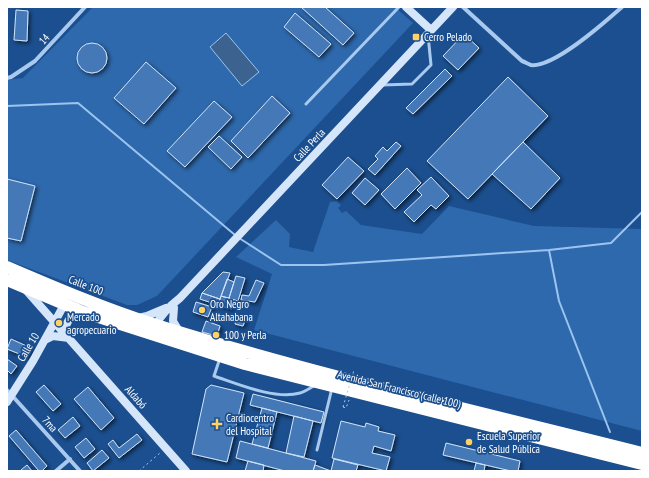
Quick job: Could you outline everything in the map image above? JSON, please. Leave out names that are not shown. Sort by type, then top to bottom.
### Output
[{"type":"highway","name":"Calle 100","points":[[7,267],[70,294],[136,318],[153,329]]},
{"type":"highway","points":[[7,280],[83,312],[153,329]]},
{"type":"highway","points":[[64,305],[70,294]]},
{"type":"highway","name":"Avenida San Francisco (calle 100)","points":[[153,329],[179,331],[247,353],[642,453]]},
{"type":"highway","name":"Avenida San Francisco (calle 100)","points":[[153,329],[221,356],[320,383],[642,464]]},
{"type":"main road","points":[[406,7],[430,32]]},
{"type":"main road","name":"Calle Perla","points":[[153,329],[159,319],[173,306],[453,7]]},
{"type":"main road","name":"Aldabó","points":[[23,287],[186,471]]},
{"type":"main road","name":"Aldabó","points":[[64,305],[62,316],[65,330],[69,338]]},
{"type":"main road","name":"Calle 10","points":[[7,402],[10,392],[45,340],[64,305]]},
{"type":"main road","points":[[136,318],[156,313],[173,306],[173,321],[179,331]]},
{"type":"main road","points":[[65,330],[70,318],[75,314],[83,312]]},
{"type":"main road","points":[[45,340],[53,336],[69,338]]},
{"type":"street","name":"14","points":[[9,77],[35,61],[85,7]]},
{"type":"street","points":[[464,7],[522,61],[532,65],[544,62],[577,46],[622,7]]},
{"type":"street","name":"7ma","points":[[10,392],[80,471]]},
{"type":"street","points":[[56,471],[70,459]]},
{"type":"lane","points":[[306,104],[399,7]]},
{"type":"lane","points":[[379,86],[412,84],[431,65],[430,32]]},
{"type":"lane","points":[[221,356],[214,376],[257,390],[285,395],[301,393],[320,383]]},
{"type":"lane","points":[[317,450],[332,386]]},
{"type":"path","points":[[350,398],[346,408],[343,407],[354,370]]},
{"type":"path","points":[[139,471],[166,448]]},
{"type":"shaded area","points":[[93,7],[395,7],[413,23],[157,296],[137,305],[127,305],[7,260],[7,80],[23,78]]},
{"type":"shaded area","points":[[226,33],[259,72],[242,86],[210,47]]},
{"type":"shaded area","points":[[337,201],[341,205],[338,208],[342,213],[346,211],[361,225],[422,234],[449,206],[534,226],[642,229],[642,431],[254,330],[272,274],[236,257],[276,220],[290,234],[289,247],[313,252],[330,202]]},
{"type":"building","points":[[301,7],[325,7],[354,33],[343,45]]},
{"type":"building","points":[[16,10],[28,11],[27,41],[14,40]]},
{"type":"building","points":[[295,13],[331,44],[319,57],[284,27]]},
{"type":"building","points":[[464,34],[479,48],[458,70],[443,56]]},
{"type":"building","points":[[92,43],[98,44],[106,52],[106,64],[98,72],[92,73],[86,72],[78,64],[77,58],[78,52],[86,44]]},
{"type":"building","points":[[146,62],[176,88],[144,124],[114,98]]},
{"type":"building","points":[[445,69],[452,76],[413,114],[406,108]]},
{"type":"building","points":[[508,77],[548,116],[468,199],[427,161]]},
{"type":"building","points":[[272,96],[290,113],[248,158],[231,141]]},
{"type":"building","points":[[214,101],[232,117],[185,167],[167,151]]},
{"type":"building","points":[[219,136],[242,157],[231,169],[208,147]]},
{"type":"building","points":[[396,142],[401,146],[375,175],[368,169],[378,159],[375,156],[383,147],[387,151]]},
{"type":"building","points":[[523,142],[560,178],[531,209],[492,174]]},
{"type":"building","points":[[348,157],[364,171],[337,199],[322,185]]},
{"type":"building","points":[[407,168],[421,183],[395,209],[381,194]]},
{"type":"building","points":[[431,177],[449,196],[436,209],[431,205],[414,222],[404,212],[422,195],[417,190]]},
{"type":"building","points":[[365,178],[379,190],[365,205],[352,193]]},
{"type":"building","points":[[7,179],[35,186],[21,241],[7,238]]},
{"type":"building","points":[[223,272],[230,273],[220,299],[202,293]]},
{"type":"building","points":[[236,276],[245,278],[238,301],[229,298]]},
{"type":"building","points":[[227,279],[234,282],[229,298],[221,296]]},
{"type":"building","points":[[256,280],[264,283],[255,302],[241,300],[242,295],[249,296]]},
{"type":"building","points":[[202,293],[220,299],[218,305],[200,299]]},
{"type":"building","points":[[221,296],[234,300],[232,309],[218,305]]},
{"type":"building","name":"Oro Negro Altahabana","points":[[196,302],[212,307],[208,317],[193,312]]},
{"type":"building","points":[[237,315],[246,318],[243,326],[235,324]]},
{"type":"building","points":[[206,321],[220,326],[217,336],[202,332]]},
{"type":"building","points":[[11,339],[31,348],[27,357],[7,349]]},
{"type":"building","points":[[7,359],[17,366],[11,374],[7,370]]},
{"type":"building","points":[[44,385],[61,404],[53,411],[36,392]]},
{"type":"building","name":"Cardiocentro del Hospital","points":[[211,385],[244,393],[227,462],[192,454],[206,389]]},
{"type":"building","points":[[88,387],[114,418],[101,430],[74,399]]},
{"type":"building","points":[[253,394],[324,412],[321,423],[250,405]]},
{"type":"building","points":[[262,408],[277,412],[268,448],[252,444]]},
{"type":"building","points":[[294,416],[313,421],[304,457],[286,453]]},
{"type":"building","points":[[73,417],[80,426],[65,438],[58,430]]},
{"type":"building","points":[[341,421],[365,427],[366,423],[379,427],[378,431],[395,435],[391,451],[374,446],[372,453],[390,457],[386,471],[332,458]]},
{"type":"building","points":[[16,430],[47,466],[42,471],[39,471],[9,436]]},
{"type":"building","points":[[137,434],[142,440],[119,458],[108,444],[113,440],[119,448]]},
{"type":"building","points":[[86,438],[95,449],[84,458],[75,447]]},
{"type":"building","points":[[240,441],[316,461],[313,471],[285,471],[236,458]]},
{"type":"building","points":[[446,443],[520,461],[518,471],[511,471],[443,455]]},
{"type":"building","points":[[102,450],[109,458],[93,471],[87,463]]},
{"type":"building","points":[[334,459],[358,465],[356,471],[331,471]]},
{"type":"building","points":[[248,461],[264,465],[263,471],[245,471]]},
{"type":"building","points":[[476,463],[485,465],[484,471],[474,471]]},
{"type":"building","points":[[27,465],[32,471],[21,471],[21,470]]},
{"type":"building","points":[[315,465],[331,471],[313,471]]},
{"type":"waterway","points":[[7,106],[78,103],[235,235]]},
{"type":"waterway","points":[[239,238],[281,265],[324,265],[549,250],[611,243],[642,212]]},
{"type":"waterway","points":[[549,250],[559,301],[610,432]]},
{"type":"place","name":"Cerro Pelado","points":[[416,37]]},
{"type":"place","name":"Oro Negro Altahabana","points":[[202,310]]},
{"type":"place","name":"Mercado agropecuario","points":[[59,323]]},
{"type":"place","name":"100 y Perla","points":[[216,335]]},
{"type":"place","name":"Cardiocentro del Hospital","points":[[217,424]]},
{"type":"place","name":"Escuela Superior de Salud Pública","points":[[469,442]]}]
